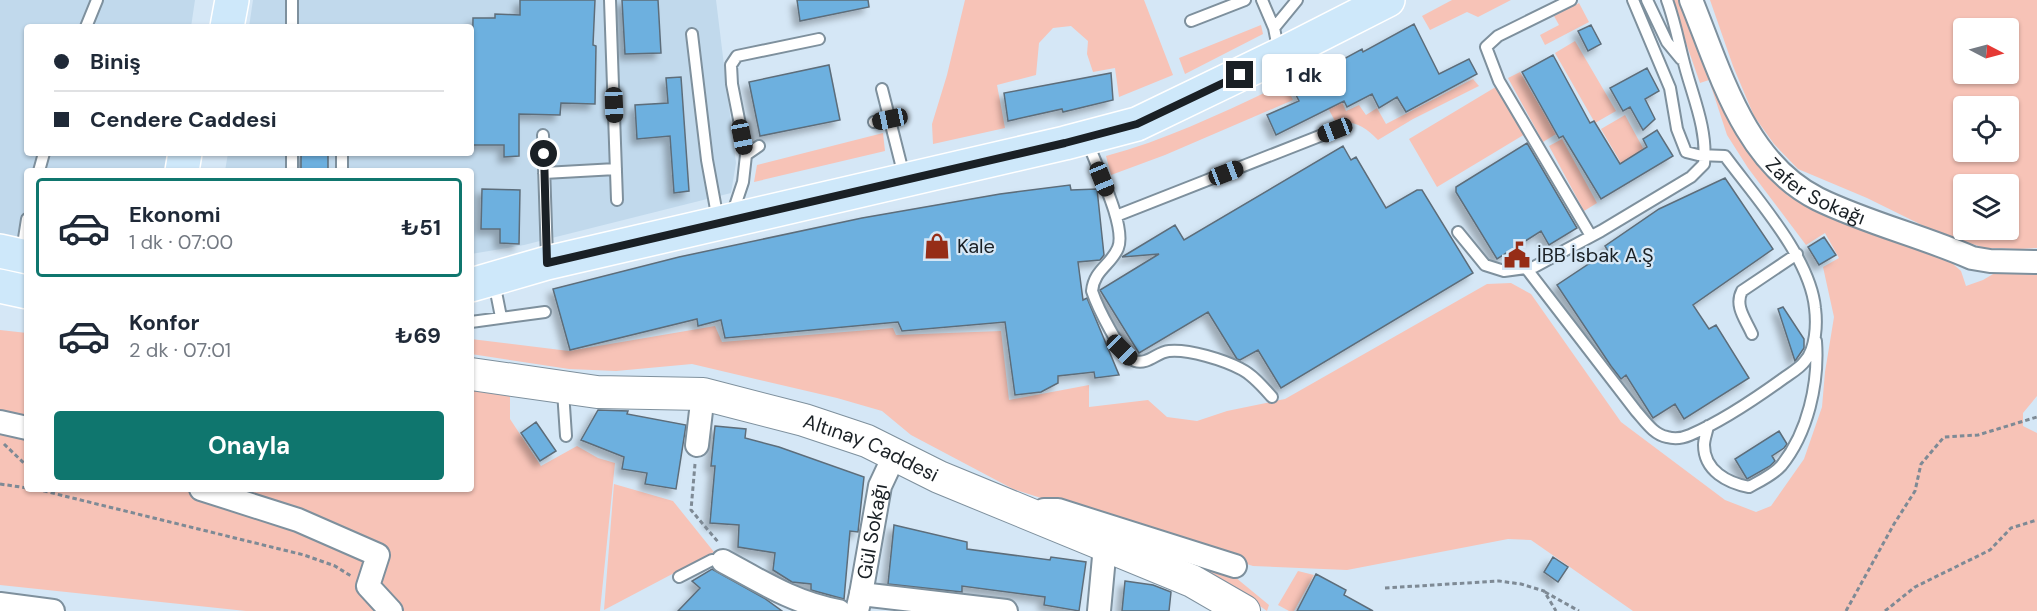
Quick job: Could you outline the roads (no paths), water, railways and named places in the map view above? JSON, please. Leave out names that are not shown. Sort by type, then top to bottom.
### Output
[{"type":"main road","points":[[206,24],[210,0]]},
{"type":"main road","points":[[228,24],[232,0]]},
{"type":"main road","points":[[482,282],[547,263],[1137,124],[1278,41],[1388,0]]},
{"type":"main road","points":[[0,286],[24,291]]},
{"type":"street","name":"Zafer Sokağı","points":[[1691,0],[1734,105],[1755,142],[1771,164],[1792,182],[1817,199],[1972,258],[1990,261],[2037,262]]},
{"type":"street","points":[[0,297],[24,297]]},
{"type":"street","name":"Altınay Caddesi","points":[[474,374],[597,392],[703,394],[804,420],[867,441],[939,477],[1192,582],[1244,611]]},
{"type":"street","points":[[697,445],[703,394]]},
{"type":"street","points":[[0,422],[24,427]]},
{"type":"street","name":"Gül Sokağı","points":[[859,603],[880,486],[895,454]]},
{"type":"street","points":[[210,492],[298,520],[378,555],[368,586],[392,611]]},
{"type":"street","points":[[1018,510],[1058,510],[1235,566]]},
{"type":"street","points":[[1099,611],[1105,546]]},
{"type":"street","points":[[723,561],[801,601],[838,611]]},
{"type":"street","points":[[859,603],[1006,611]]},
{"type":"street","points":[[0,604],[52,611]]},
{"type":"lane","points":[[87,24],[97,0]]},
{"type":"lane","points":[[292,0],[292,24]]},
{"type":"lane","points":[[610,0],[617,200]]},
{"type":"lane","points":[[1191,21],[1245,0]]},
{"type":"lane","points":[[1262,0],[1278,41]]},
{"type":"lane","points":[[1278,41],[1297,0]]},
{"type":"lane","points":[[1570,0],[1498,36],[1485,47],[1499,81],[1591,236]]},
{"type":"lane","points":[[1633,0],[1670,88],[1677,129],[1686,152],[1705,156],[1725,156],[1797,254],[1808,278],[1815,307],[1818,362],[1802,433],[1780,467],[1749,487],[1734,484],[1719,475],[1707,461],[1704,445],[1708,426]]},
{"type":"lane","points":[[1647,0],[1667,42],[1683,62]]},
{"type":"lane","points":[[1458,232],[1485,265],[1504,271],[1534,267],[1691,177],[1704,164],[1699,109],[1683,62],[1674,17],[1667,0]]},
{"type":"lane","points":[[692,34],[707,160],[724,221]]},
{"type":"lane","points":[[724,221],[743,182],[746,155],[732,84],[731,65],[737,56],[764,45],[819,39]]},
{"type":"lane","points":[[882,89],[905,179]]},
{"type":"lane","points":[[874,122],[890,119]]},
{"type":"lane","points":[[1116,216],[1335,130]]},
{"type":"lane","points":[[543,135],[547,263]]},
{"type":"lane","points":[[1086,137],[1120,232],[1120,243],[1116,253],[1093,281],[1092,291],[1122,350],[1132,360],[1142,362],[1167,351],[1182,351],[1220,360],[1242,369],[1258,381],[1272,397]]},
{"type":"lane","points":[[746,155],[759,146]]},
{"type":"lane","points":[[544,173],[616,169]]},
{"type":"lane","points":[[16,255],[24,229]]},
{"type":"lane","points":[[1752,334],[1738,304],[1738,298],[1742,291],[1797,254]]},
{"type":"lane","points":[[1526,268],[1636,411],[1656,433],[1666,437],[1688,436],[1765,392],[1806,361],[1812,348],[1815,329]]},
{"type":"lane","points":[[482,282],[501,317]]},
{"type":"lane","points":[[474,322],[546,312]]},
{"type":"lane","points":[[562,387],[566,436]]},
{"type":"lane","points":[[679,577],[712,560],[723,561]]},
{"type":"place","name":"Kale","points":[[937,246]]},
{"type":"place","name":"İBB İsbak A.Ş","points":[[1517,255]]}]
